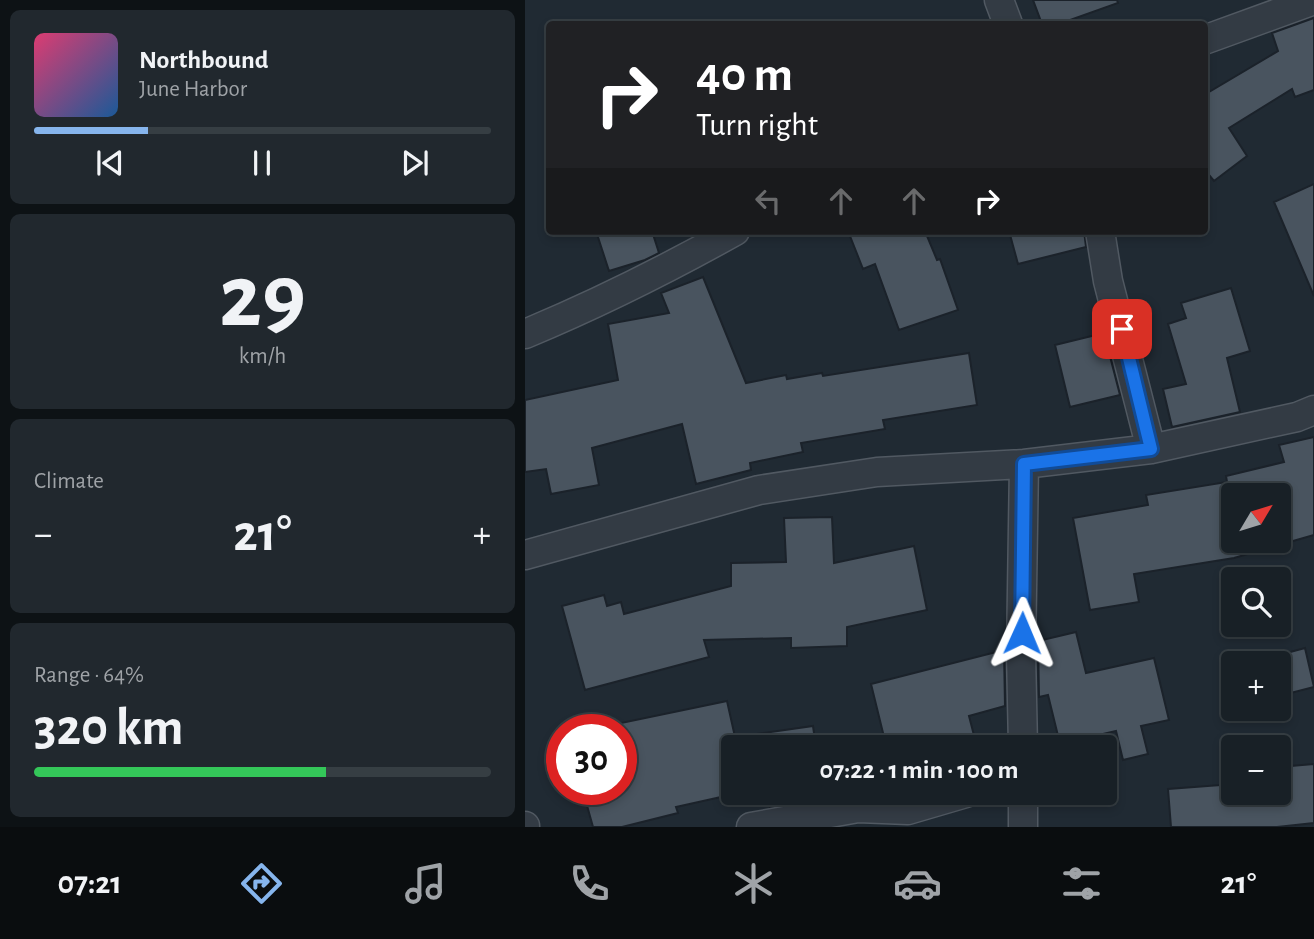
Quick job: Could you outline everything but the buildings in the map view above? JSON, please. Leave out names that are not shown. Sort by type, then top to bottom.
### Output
[{"type":"street","points":[[999,0],[1007,21]]},
{"type":"street","points":[[1208,39],[1314,0]]},
{"type":"street","points":[[525,334],[684,260],[728,235]]},
{"type":"street","points":[[1101,235],[1108,281],[1151,449]]},
{"type":"street","points":[[525,555],[759,490],[877,472],[1024,464],[1151,449],[1297,417],[1314,410]]},
{"type":"street","points":[[1023,735],[1021,653],[1024,464]]},
{"type":"street","points":[[751,827],[858,807],[910,819],[940,805]]},
{"type":"street","points":[[1023,805],[1023,827]]},
{"type":"route","points":[[1022,633],[1024,464],[1151,449],[1122,329]]}]
